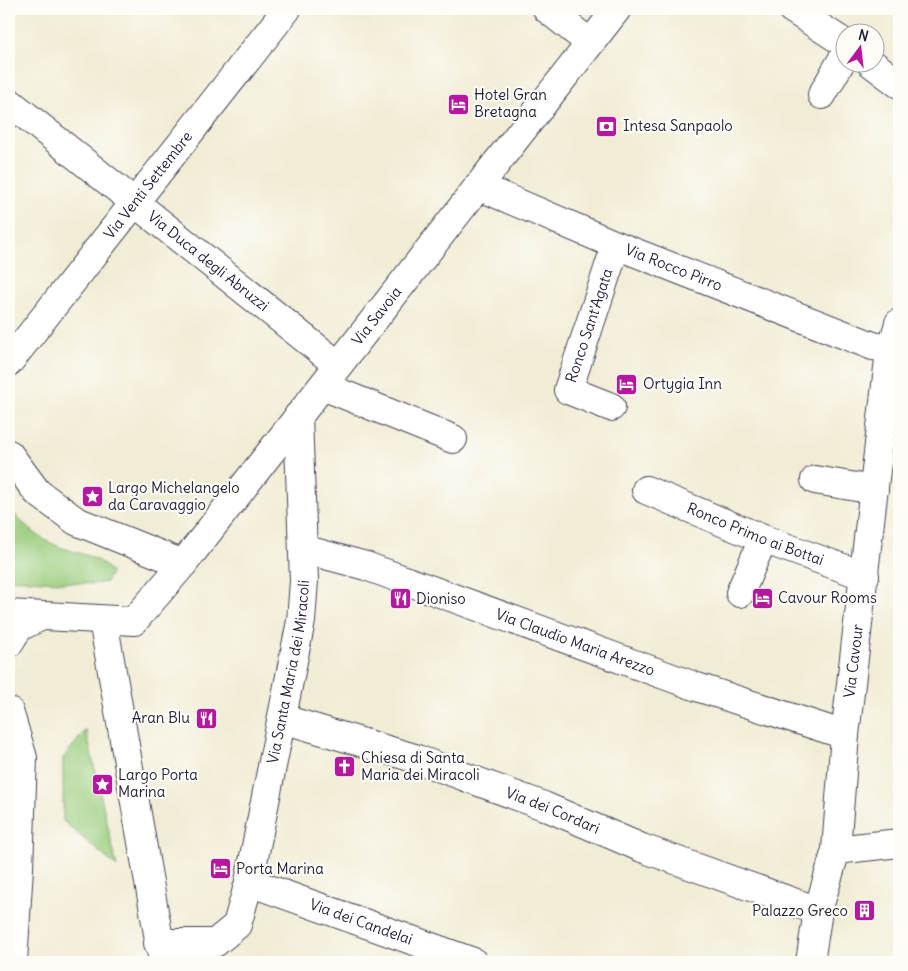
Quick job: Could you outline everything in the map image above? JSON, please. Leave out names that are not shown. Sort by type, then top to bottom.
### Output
[{"type":"street","name":"Via Venti Settembre","points":[[9,362],[136,204],[287,9]]},
{"type":"street","points":[[547,9],[590,43]]},
{"type":"street","name":"Via Savoia","points":[[103,620],[134,621],[183,564],[617,9]]},
{"type":"street","points":[[792,9],[836,38]]},
{"type":"street","points":[[822,94],[836,70]]},
{"type":"street","points":[[883,72],[899,84]]},
{"type":"street","name":"Via Duca degli Abruzzi","points":[[9,102],[136,204],[330,375],[453,439]]},
{"type":"street","name":"Via Rocco Pirro","points":[[478,186],[616,245],[884,351]]},
{"type":"street","name":"Ronco Sant'Agata","points":[[612,407],[568,390],[616,245]]},
{"type":"street","name":"Via Cavour","points":[[810,962],[818,911],[836,850],[845,735],[874,490],[884,351],[899,324]]},
{"type":"street","name":"Via Santa Maria dei Miracoli","points":[[160,952],[214,943],[237,925],[249,882],[301,621],[304,549],[298,416]]},
{"type":"street","points":[[9,454],[37,492],[76,521],[183,564]]},
{"type":"street","points":[[815,480],[874,490]]},
{"type":"street","name":"Ronco Primo ai Bottai","points":[[646,490],[764,539],[865,576]]},
{"type":"street","points":[[740,593],[764,539]]},
{"type":"street","name":"Via Claudio Maria Arezzo","points":[[304,549],[366,566],[697,687],[845,735]]},
{"type":"street","points":[[9,614],[103,620],[160,952]]},
{"type":"street","points":[[9,643],[20,627],[42,616]]},
{"type":"street","points":[[9,711],[23,758],[20,868],[13,962]]},
{"type":"street","name":"Via dei Cordari","points":[[283,719],[414,758],[544,806],[642,848],[818,911]]},
{"type":"street","points":[[836,850],[899,843]]},
{"type":"street","name":"Via dei Candelai","points":[[249,882],[473,962]]},
{"type":"green space","points":[[9,507],[29,528],[47,541],[100,562],[111,573],[106,582],[94,584],[9,579]]},
{"type":"green space","points":[[86,730],[117,867],[63,821],[63,758]]},
{"type":"place","name":"Hotel Gran Bretagna","points":[[458,104]]},
{"type":"place","name":"Intesa Sanpaolo","points":[[607,126]]},
{"type":"place","name":"Ortygia Inn","points":[[627,384]]},
{"type":"place","name":"Largo Michelangelo da Caravaggio","points":[[92,497]]},
{"type":"place","name":"Cavour Rooms","points":[[762,598]]},
{"type":"place","name":"Dioniso","points":[[400,599]]},
{"type":"place","name":"Aran Blu","points":[[206,718]]},
{"type":"place","name":"Chiesa di Santa Maria dei Miracoli","points":[[345,767]]},
{"type":"place","name":"Largo Porta Marina","points":[[102,784]]},
{"type":"place","name":"Porta Marina","points":[[220,869]]},
{"type":"place","name":"Palazzo Greco","points":[[864,911]]}]
